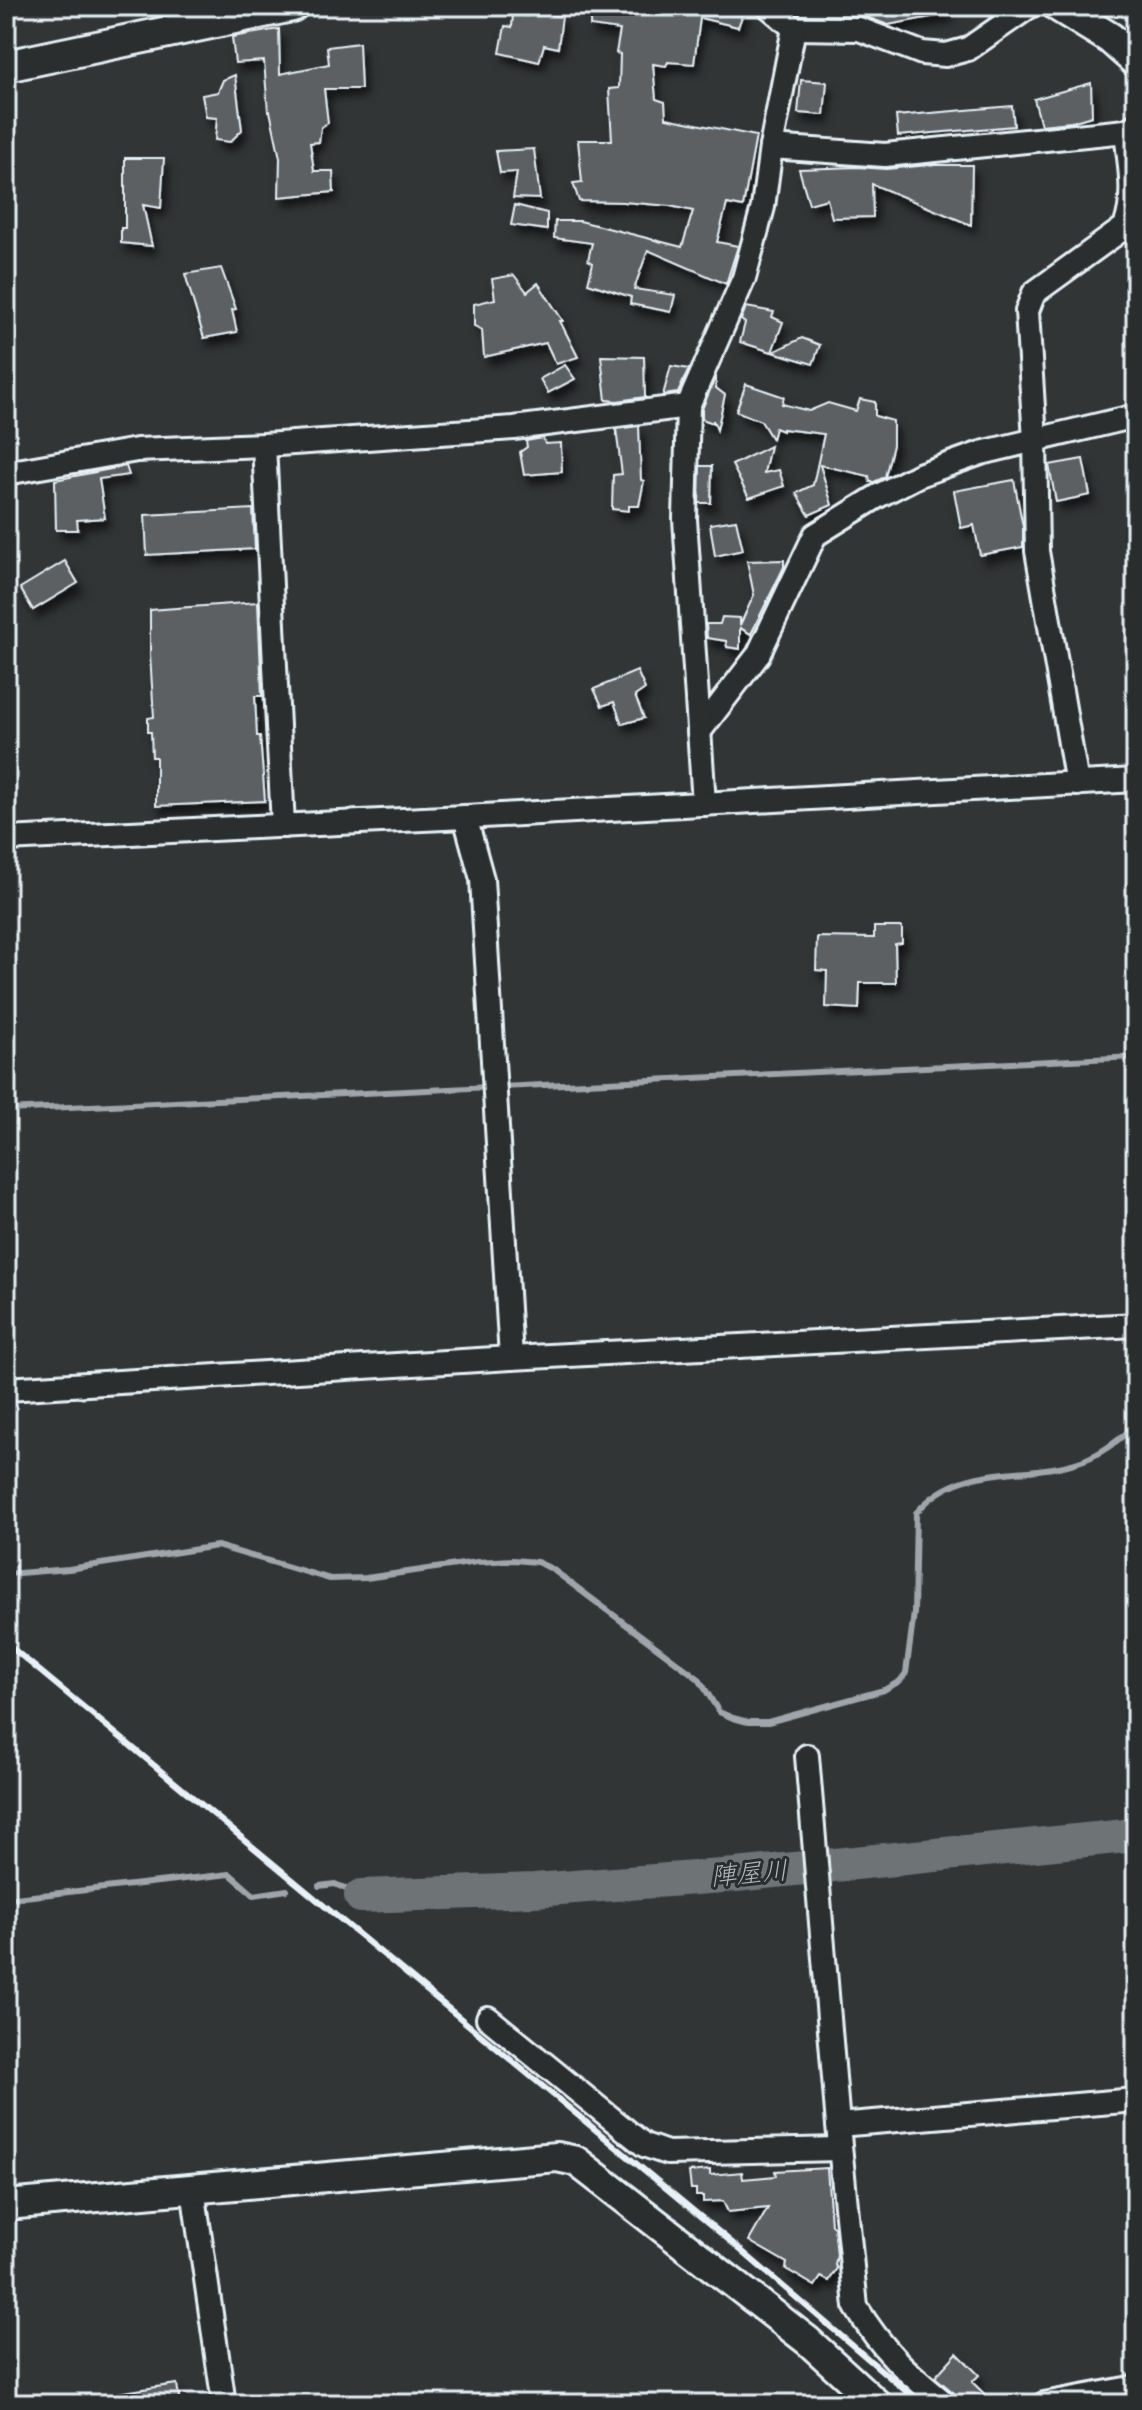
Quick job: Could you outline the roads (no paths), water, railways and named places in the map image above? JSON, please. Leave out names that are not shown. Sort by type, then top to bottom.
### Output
[{"type":"main road","points":[[6,66],[292,6]]},
{"type":"main road","points":[[1058,6],[1110,38],[1136,61]]},
{"type":"street","points":[[768,6],[794,28],[859,29],[922,53],[946,55],[968,49],[1030,6]]},
{"type":"street","points":[[704,804],[685,519],[688,406],[744,278],[763,207],[794,28]]},
{"type":"street","points":[[771,147],[885,155],[1131,128],[1132,188],[1125,227],[1034,293],[1027,311],[1035,440],[1037,551],[1077,784]]},
{"type":"street","points":[[6,473],[137,450],[264,445],[514,428],[688,406]]},
{"type":"street","points":[[699,732],[758,655],[815,535],[919,475],[981,453],[1136,416]]},
{"type":"street","points":[[264,445],[283,826]]},
{"type":"street","points":[[6,839],[1136,780]]},
{"type":"street","points":[[465,817],[482,879],[511,1358]]},
{"type":"street","points":[[6,1389],[1136,1325]]},
{"type":"street","points":[[807,1756],[856,2307],[872,2332],[905,2371],[946,2404]]},
{"type":"street","points":[[488,2018],[644,2145],[655,2150],[667,2153],[840,2149]]},
{"type":"street","points":[[838,2125],[1136,2100]]},
{"type":"street","points":[[6,2205],[557,2157],[576,2161],[808,2341],[877,2404]]},
{"type":"street","points":[[193,2189],[224,2404]]},
{"type":"street","points":[[1044,2404],[1136,2387]]},
{"type":"waterway","points":[[501,1087],[1136,1057]]},
{"type":"waterway","points":[[6,1110],[490,1087]]},
{"type":"waterway","points":[[6,1574],[69,1569],[217,1546],[330,1579],[366,1578],[477,1562],[537,1562],[552,1569],[699,1679],[719,1712],[748,1722],[768,1722],[884,1690],[900,1681],[906,1673],[914,1613],[916,1513],[934,1496],[974,1478],[1039,1470],[1084,1460],[1105,1449],[1136,1425]]},
{"type":"waterway","name":"陣屋川","points":[[361,1896],[534,1890],[735,1875],[1136,1835]]},
{"type":"waterway","points":[[6,1899],[230,1874],[254,1895],[287,1890]]},
{"type":"waterway","points":[[319,1886],[335,1884],[361,1896]]},
{"type":"railway","points":[[6,1643],[730,2241],[921,2404]]}]
